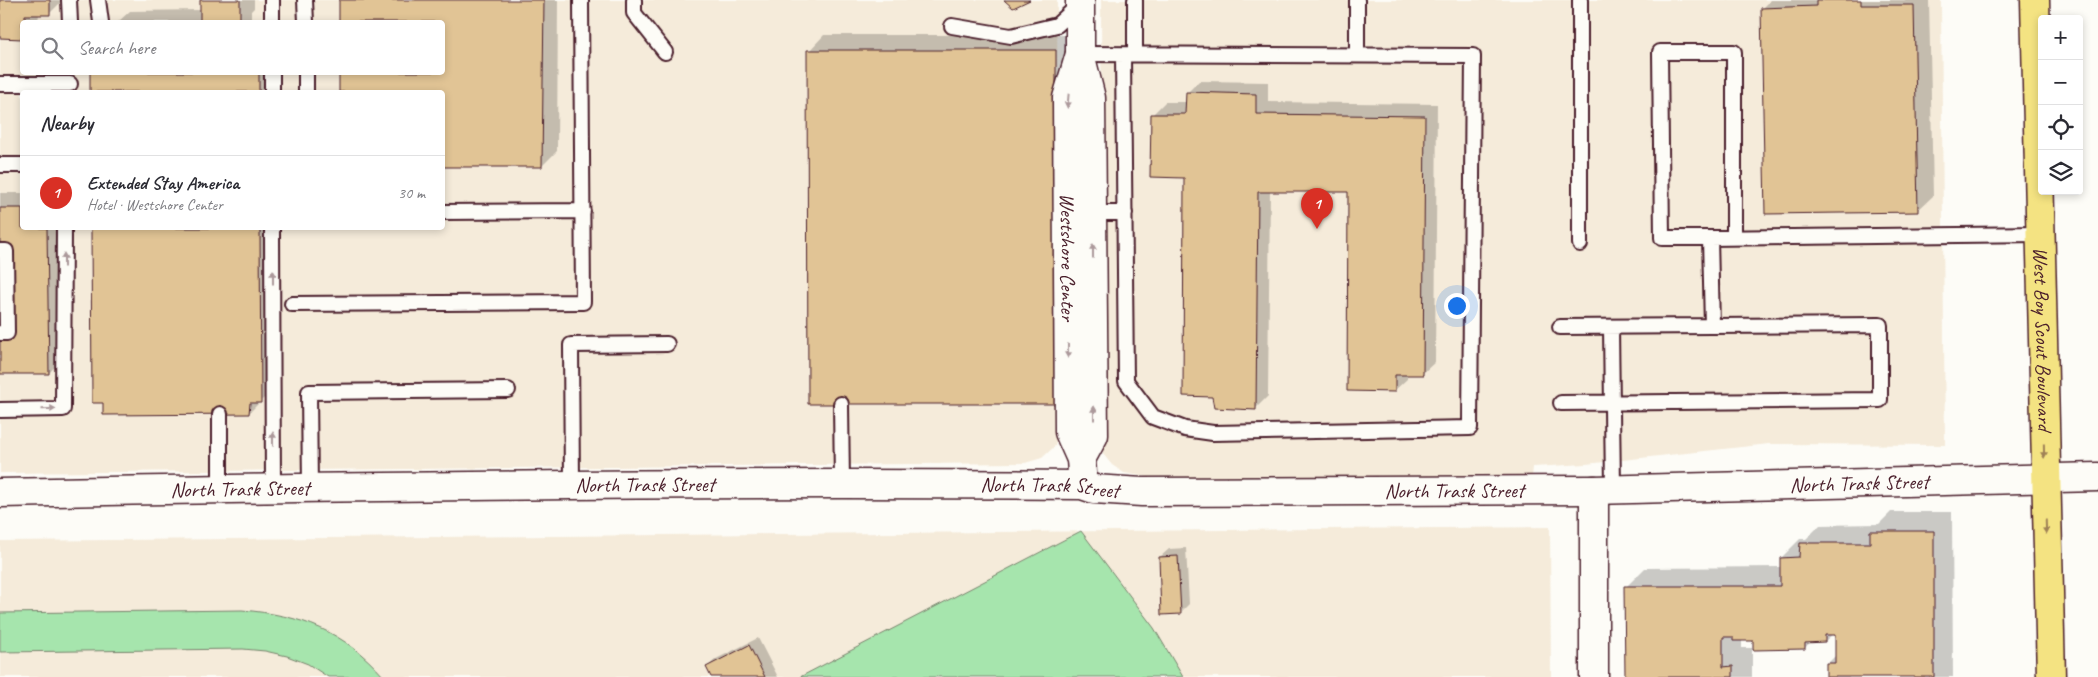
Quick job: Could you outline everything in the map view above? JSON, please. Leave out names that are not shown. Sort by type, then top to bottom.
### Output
[{"type":"main road","name":"West Boy Scout Boulevard","points":[[2035,0],[2051,677]]},
{"type":"street","name":"Westshore Center","points":[[1080,2],[1080,54],[1067,98],[1080,213],[1069,432],[1082,472]]},
{"type":"street","name":"North Trask Street","points":[[0,493],[572,484],[842,483],[1082,472],[1094,489],[1142,492],[1603,490],[2098,477]]},
{"type":"street","points":[[1594,677],[1603,490]]},
{"type":"lane","points":[[69,0],[70,20]]},
{"type":"lane","points":[[98,0],[101,20]]},
{"type":"lane","points":[[272,0],[272,20]]},
{"type":"lane","points":[[305,0],[306,20]]},
{"type":"lane","points":[[292,304],[583,302],[581,0]]},
{"type":"lane","points":[[634,0],[634,13],[665,52]]},
{"type":"lane","points":[[1080,54],[1129,54],[1356,56],[1473,56],[1470,428],[1213,433],[1184,429],[1153,417],[1126,380],[1125,213],[1129,54],[1135,0]]},
{"type":"lane","points":[[1356,0],[1356,56]]},
{"type":"lane","points":[[1580,0],[1580,244]]},
{"type":"lane","points":[[952,26],[1011,36],[1057,25],[1080,2]]},
{"type":"lane","points":[[1734,237],[1734,52],[1660,52],[1662,238],[2041,234]]},
{"type":"lane","points":[[272,75],[272,90]]},
{"type":"lane","points":[[306,75],[306,90]]},
{"type":"lane","points":[[0,84],[70,83]]},
{"type":"lane","points":[[0,165],[20,165]]},
{"type":"lane","points":[[445,212],[583,211]]},
{"type":"lane","points":[[1080,213],[1125,213]]},
{"type":"lane","points":[[0,410],[63,409],[64,230]]},
{"type":"lane","points":[[272,230],[273,488]]},
{"type":"lane","points":[[1710,238],[1712,326]]},
{"type":"lane","points":[[0,251],[6,250],[7,333],[0,333]]},
{"type":"lane","points":[[1560,327],[1880,324],[1880,400],[1561,403]]},
{"type":"lane","points":[[1603,490],[1612,402],[1611,327]]},
{"type":"lane","points":[[572,484],[571,345],[667,344]]},
{"type":"lane","points":[[310,488],[309,392],[508,390]]},
{"type":"lane","points":[[841,404],[842,483]]},
{"type":"lane","points":[[220,414],[220,489]]},
{"type":"shaded area","points":[[0,0],[1057,0],[1060,435],[1054,447],[1042,458],[1025,463],[0,473]]},
{"type":"shaded area","points":[[1101,0],[1941,0],[1945,445],[1769,444],[1586,464],[1533,467],[1532,477],[1160,479],[1124,473],[1112,465],[1103,454]]},
{"type":"shaded area","points":[[1550,527],[1551,677],[0,677],[0,541]]},
{"type":"green space","points":[[1081,531],[1154,628],[1183,677],[800,677]]},
{"type":"green space","points":[[242,610],[283,616],[320,628],[353,648],[384,677],[328,677],[308,664],[287,656],[243,649],[0,652],[0,613]]},
{"type":"building","points":[[0,0],[50,0],[50,15],[25,15],[25,20],[20,20],[20,39],[0,38]]},
{"type":"building","points":[[200,0],[240,0],[240,20],[200,20]]},
{"type":"building","points":[[339,0],[544,0],[542,167],[445,167],[445,90],[339,90],[339,75],[445,75],[445,20],[339,20]]},
{"type":"building","points":[[1004,0],[1030,0],[1013,8]]},
{"type":"building","points":[[1816,0],[1861,0],[1861,5],[1914,5],[1918,212],[1765,214],[1761,8],[1816,6]]},
{"type":"building","points":[[807,50],[1056,50],[1056,404],[808,404]]},
{"type":"building","points":[[90,75],[259,75],[259,90],[90,90]]},
{"type":"building","points":[[1186,92],[1256,94],[1256,114],[1425,116],[1423,375],[1395,375],[1395,392],[1347,391],[1348,192],[1258,192],[1256,410],[1214,408],[1212,397],[1183,396],[1184,178],[1150,177],[1151,114],[1185,114]]},
{"type":"building","points":[[0,208],[20,208],[20,230],[47,230],[49,374],[0,374]]},
{"type":"building","points":[[91,230],[260,230],[261,403],[250,403],[249,414],[103,415],[103,403],[92,403]]},
{"type":"building","points":[[1870,531],[1934,531],[1934,677],[1826,677],[1826,663],[1835,663],[1835,635],[1825,635],[1825,642],[1805,643],[1805,649],[1753,650],[1753,641],[1733,641],[1733,637],[1723,637],[1723,667],[1733,666],[1733,677],[1625,677],[1624,586],[1780,586],[1780,558],[1799,557],[1800,543],[1870,543]]},
{"type":"building","points":[[1178,556],[1181,614],[1161,615],[1159,557]]},
{"type":"building","points":[[749,645],[765,677],[711,677],[706,667]]},
{"type":"place","name":"Extended Stay America","points":[[1317,229]]}]
